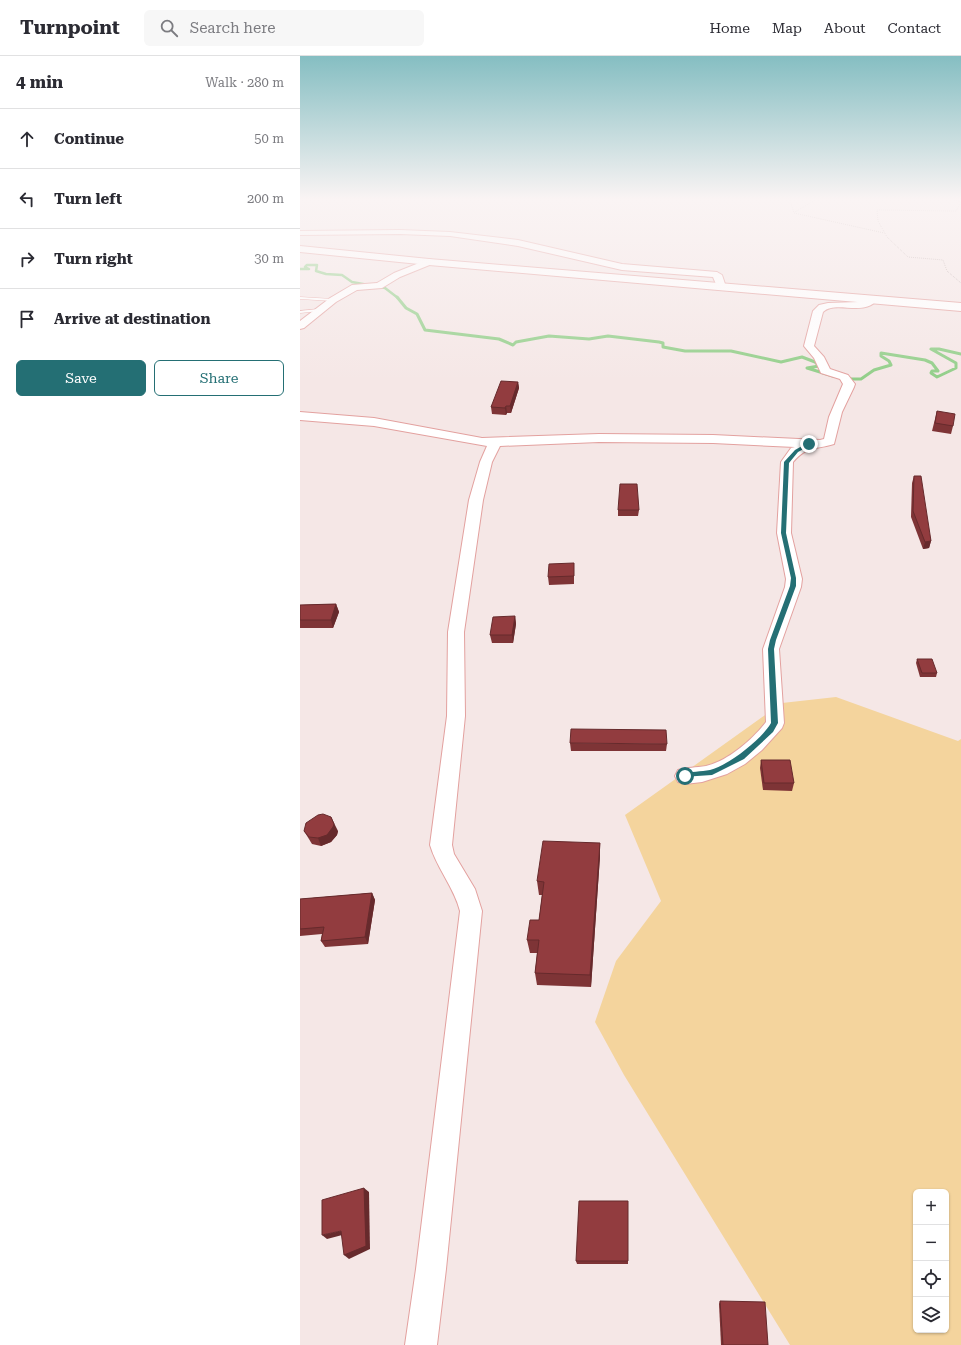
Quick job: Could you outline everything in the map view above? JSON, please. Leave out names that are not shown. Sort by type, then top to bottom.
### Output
[{"type":"main road","points":[[411,260],[961,307]]},
{"type":"street","points":[[592,260],[622,267],[717,275],[721,287]]},
{"type":"street","points":[[300,326],[318,310],[355,287],[379,286],[397,275],[429,262]]},
{"type":"street","points":[[300,416],[374,422],[482,442],[599,438],[713,439],[821,444],[830,441],[830,436],[839,405],[849,388],[849,384],[844,378],[826,371],[819,357],[809,346],[818,311],[824,306],[864,306],[872,300]]},
{"type":"street","points":[[421,1345],[431,1269],[471,911],[467,896],[444,856],[441,845],[456,716],[456,632],[476,500],[486,462],[495,442]]},
{"type":"street","points":[[685,776],[712,772],[742,757],[770,730],[775,723],[771,649],[793,586],[794,578],[784,533],[787,462],[796,451],[809,444]]},
{"type":"lane","points":[[300,298],[333,300]]},
{"type":"lane","points":[[300,312],[318,310]]},
{"type":"path","points":[[943,260],[947,271],[961,283]]},
{"type":"shaded area","points":[[836,697],[958,741],[961,739],[961,1345],[790,1345],[624,1075],[595,1022],[616,961],[661,901],[625,815],[782,703]]},
{"type":"building","points":[[501,381],[518,382],[510,406],[506,406],[505,408],[491,407]]},
{"type":"building","points":[[937,411],[955,414],[953,426],[935,423]]},
{"type":"building","points":[[914,476],[921,476],[931,541],[925,542],[913,511]]},
{"type":"building","points":[[620,484],[637,484],[639,510],[618,510]]},
{"type":"building","points":[[574,563],[574,576],[548,577],[549,564]]},
{"type":"building","points":[[336,604],[331,620],[300,620],[300,605]]},
{"type":"building","points":[[515,616],[512,635],[490,635],[493,617]]},
{"type":"building","points":[[917,659],[932,659],[937,673],[922,673]]},
{"type":"building","points":[[571,729],[666,730],[667,744],[570,743]]},
{"type":"building","points":[[761,760],[790,760],[794,783],[764,783]]},
{"type":"building","points":[[323,814],[331,817],[334,824],[333,827],[327,835],[318,838],[309,837],[304,831],[306,823],[318,815]]},
{"type":"building","points":[[543,841],[600,843],[590,975],[535,973],[539,940],[527,940],[530,920],[539,920],[544,882],[537,881]]},
{"type":"building","points":[[372,893],[365,937],[321,941],[324,927],[300,929],[300,899]]},
{"type":"building","points":[[364,1188],[366,1246],[344,1255],[341,1231],[322,1235],[322,1200]]},
{"type":"building","points":[[579,1201],[628,1201],[628,1261],[576,1261]]},
{"type":"building","points":[[720,1301],[765,1302],[768,1345],[723,1345]]},
{"type":"waterway","points":[[300,269],[309,269],[305,267],[307,265],[317,265],[316,271],[326,274],[342,275],[352,282],[385,288],[398,298]]},
{"type":"waterway","points":[[398,298],[406,308],[417,314],[425,330],[499,339],[513,345],[516,342],[549,336],[589,339],[608,336],[659,342],[663,343],[663,347],[685,351],[731,351],[781,362],[802,357],[815,362],[819,366],[807,368],[833,376]]},
{"type":"waterway","points":[[845,379],[861,379],[874,370],[891,365],[889,361],[881,356],[881,353],[925,360],[932,363],[938,371],[932,371],[931,373],[937,377],[956,368],[956,363],[931,349],[939,349],[961,354]]},
{"type":"route","points":[[685,776],[712,772],[742,757],[770,730],[775,723],[771,649],[793,586],[794,578],[784,533],[787,462],[796,451],[809,444]]}]
